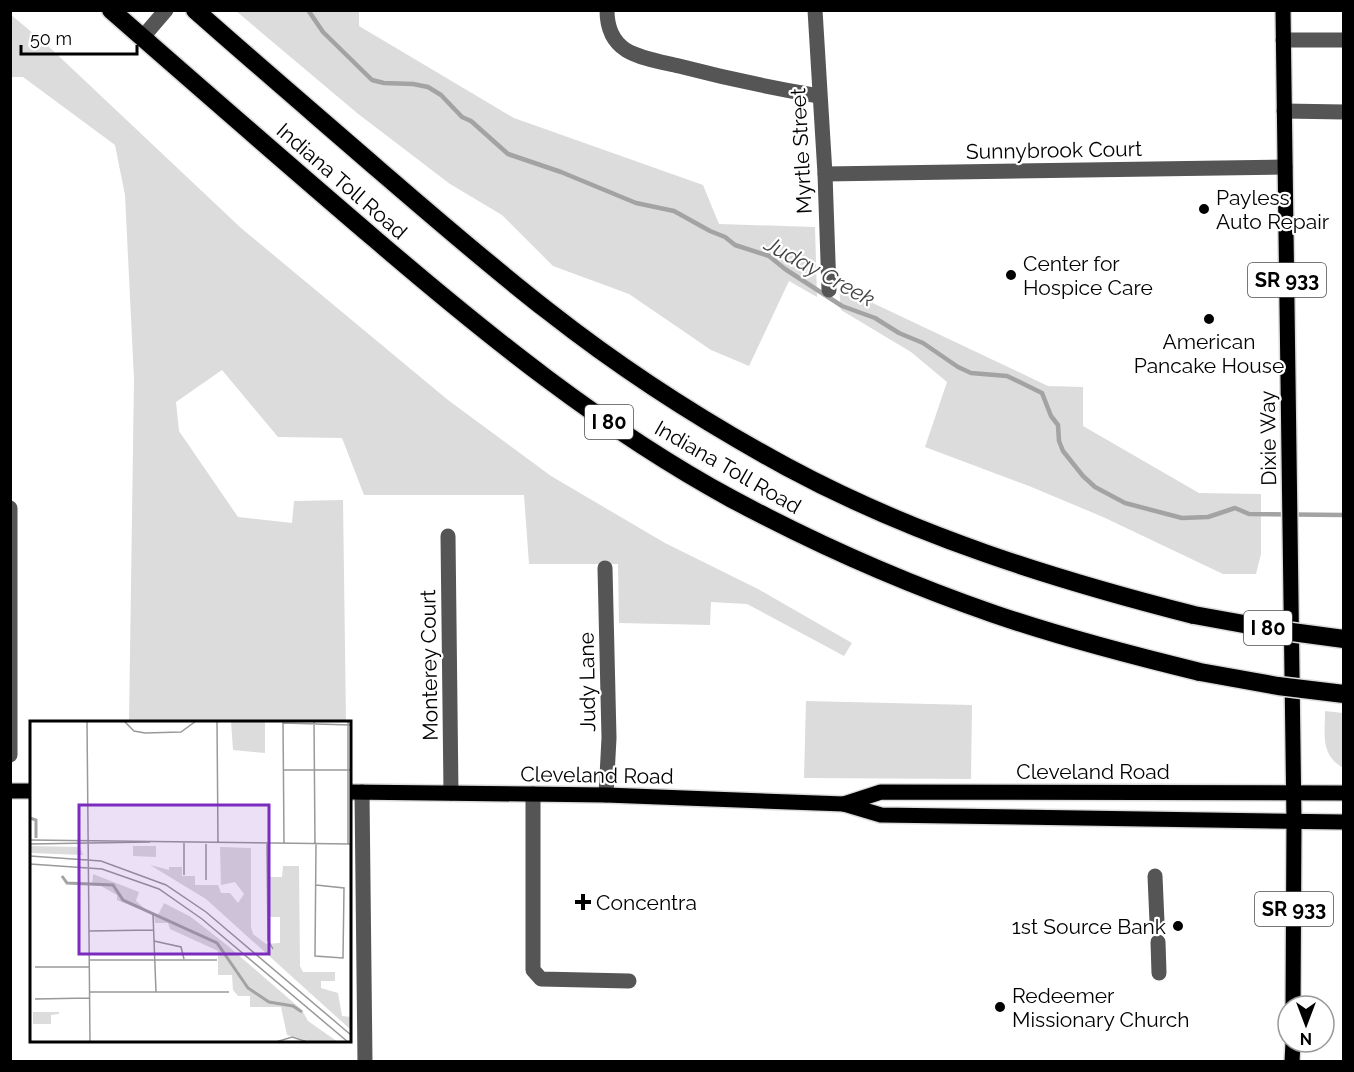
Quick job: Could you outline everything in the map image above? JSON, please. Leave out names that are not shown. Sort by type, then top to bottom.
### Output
[{"type":"highway","name":"Indiana Toll Road","points":[[111,10],[450,303],[531,367],[689,474],[731,498],[794,531],[898,578],[993,614],[1123,654],[1200,672],[1278,686],[1344,694]]},
{"type":"highway","name":"Indiana Toll Road","points":[[195,10],[482,258],[550,313],[613,359],[691,411],[788,467],[873,509],[944,539],[1047,575],[1194,615],[1344,639]]},
{"type":"main road","name":"Dixie Way","points":[[1283,10],[1294,793]]},
{"type":"main road","points":[[10,790],[30,791]]},
{"type":"main road","name":"Cleveland Road","points":[[356,792],[606,795],[844,804],[881,815],[1344,822]]},
{"type":"main road","name":"Cleveland Road","points":[[844,804],[881,792],[1344,793]]},
{"type":"main road","name":"SR 933","points":[[1293,994],[1294,793]]},
{"type":"street","points":[[142,38],[166,10]]},
{"type":"street","points":[[607,10],[609,32],[627,51],[652,60],[748,84],[819,96]]},
{"type":"street","name":"Myrtle Street","points":[[815,10],[829,290]]},
{"type":"street","points":[[1283,40],[1344,40]]},
{"type":"street","points":[[1284,111],[1344,112]]},
{"type":"street","name":"Sunnybrook Court","points":[[825,174],[1284,167]]},
{"type":"street","points":[[10,508],[10,755]]},
{"type":"street","name":"Monterey Court","points":[[448,536],[451,793]]},
{"type":"street","name":"Judy Lane","points":[[605,568],[608,674],[606,795]]},
{"type":"street","points":[[356,792],[365,1062]]},
{"type":"street","points":[[533,794],[533,970],[541,980],[629,981]]},
{"type":"street","points":[[1155,876],[1157,922]]},
{"type":"street","points":[[1158,942],[1160,973]]},
{"type":"shaded area","points":[[236,11],[359,11],[359,26],[514,118],[703,185],[719,224],[815,227],[817,297],[789,281],[749,366],[711,350],[629,294],[553,266],[502,215],[450,184],[357,113]]},
{"type":"shaded area","points":[[10,14],[46,44],[241,228],[448,400],[551,476],[665,543],[758,589],[852,643],[844,656],[747,604],[711,602],[710,625],[619,623],[618,564],[529,564],[524,495],[364,495],[342,438],[278,437],[222,370],[176,402],[179,431],[238,517],[292,523],[294,501],[343,500],[346,721],[129,721],[134,379],[125,195],[115,145],[23,77],[11,77]]},
{"type":"shaded area","points":[[839,287],[1048,386],[1083,387],[1083,426],[1199,493],[1261,494],[1261,554],[1256,574],[1223,574],[1103,517],[925,447],[947,382],[911,352],[841,310]]},
{"type":"shaded area","points":[[806,701],[972,705],[971,779],[804,778]]},
{"type":"shaded area","points":[[1325,711],[1343,713],[1343,768],[1330,757],[1327,750]]},
{"type":"waterway","name":"Juday Creek","points":[[308,10],[323,32],[372,80],[428,87],[441,95],[462,117],[471,121],[508,154],[561,172],[636,203],[674,211],[725,237],[735,245],[769,256],[842,306],[875,318],[899,333],[923,343],[958,367],[971,373],[1007,376],[1042,393],[1051,416],[1058,425],[1059,441],[1063,451],[1095,487],[1125,503],[1182,518],[1208,517],[1235,508],[1249,514],[1344,515]]},
{"type":"place","name":"Payless Auto Repair","points":[[1204,209]]},
{"type":"place","name":"Center for Hospice Care","points":[[1011,275]]},
{"type":"place","name":"American Pancake House","points":[[1209,319]]},
{"type":"place","name":"Concentra","points":[[583,902]]},
{"type":"place","name":"1st Source Bank","points":[[1178,926]]},
{"type":"place","name":"Redeemer Missionary Church","points":[[1000,1007]]}]
